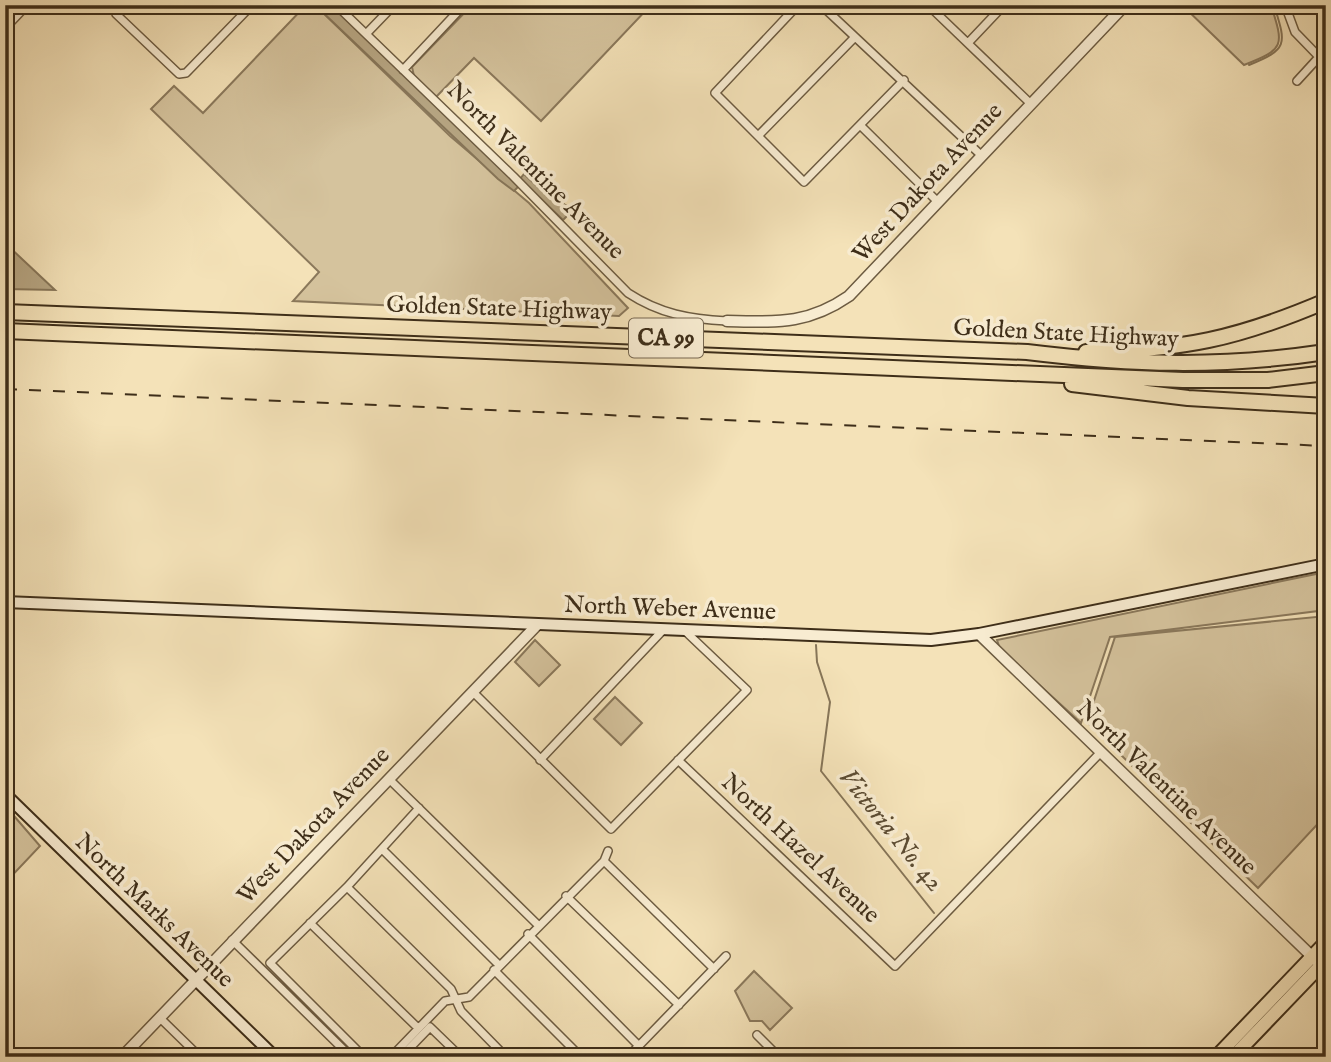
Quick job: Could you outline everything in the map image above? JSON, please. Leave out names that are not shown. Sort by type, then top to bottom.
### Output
[{"type":"highway","points":[[1027,352],[1180,348],[1232,337],[1326,302]]},
{"type":"highway","name":"Golden State Highway","points":[[5,312],[1027,352],[1111,362],[1217,365],[1326,352]]},
{"type":"highway","name":"Golden State Highway","points":[[5,331],[559,357],[1225,382],[1326,373]]},
{"type":"highway","points":[[1009,373],[1054,382],[1188,398],[1326,405]]},
{"type":"main road","name":"North Weber Avenue","points":[[5,602],[922,640],[979,634],[1326,564]]},
{"type":"main road","name":"North Marks Avenue","points":[[5,794],[275,1057]]},
{"type":"main road","points":[[1233,1057],[1321,963],[1326,942]]},
{"type":"main road","points":[[1216,1057],[1321,963]]},
{"type":"street","points":[[5,26],[25,5]]},
{"type":"street","points":[[114,5],[116,14],[179,75],[186,73],[250,6]]},
{"type":"street","name":"North Valentine Avenue","points":[[336,5],[628,293],[642,303],[675,316],[727,321]]},
{"type":"street","points":[[366,34],[394,5]]},
{"type":"street","points":[[403,70],[464,5]]},
{"type":"street","points":[[798,5],[715,93],[804,182],[904,80]]},
{"type":"street","points":[[821,5],[982,156]]},
{"type":"street","points":[[928,5],[1031,104]]},
{"type":"street","points":[[968,43],[1004,5]]},
{"type":"street","name":"West Dakota Avenue","points":[[727,321],[798,320],[834,306],[849,296],[1125,5]]},
{"type":"street","points":[[1285,5],[1295,32],[1326,64]]},
{"type":"street","points":[[758,136],[855,37]]},
{"type":"street","points":[[1297,81],[1319,57]]},
{"type":"street","points":[[860,126],[938,202]]},
{"type":"street","name":"West Dakota Avenue","points":[[128,1055],[232,940],[390,780],[537,625]]},
{"type":"street","points":[[540,760],[664,629]]},
{"type":"street","points":[[472,692],[611,829],[747,690],[684,630]]},
{"type":"street","name":"North Valentine Avenue","points":[[979,634],[1321,963]]},
{"type":"street","name":"North Hazel Avenue","points":[[678,760],[895,966],[1100,753]]},
{"type":"street","points":[[390,780],[538,925]]},
{"type":"street","points":[[364,1057],[270,963],[347,887],[419,808]]},
{"type":"street","points":[[382,849],[581,1057]]},
{"type":"street","points":[[391,1057],[445,1001],[469,997],[528,934],[604,861],[608,851]]},
{"type":"street","points":[[604,861],[714,969]]},
{"type":"street","points":[[347,887],[451,989],[461,1011],[506,1057]]},
{"type":"street","points":[[566,896],[679,1005]]},
{"type":"street","points":[[310,923],[418,1028]]},
{"type":"street","points":[[528,934],[639,1045]]},
{"type":"street","points":[[232,940],[351,1057]]},
{"type":"street","points":[[628,1057],[726,956]]},
{"type":"street","points":[[160,1018],[200,1057]]},
{"type":"street","points":[[401,1057],[430,1027],[461,1057]]},
{"type":"street","points":[[757,1035],[779,1057]]},
{"type":"shaded area","points":[[306,5],[315,5],[450,136],[529,203],[628,308],[619,316],[293,301],[319,272],[151,109],[174,86],[203,113]]},
{"type":"shaded area","points":[[315,5],[331,5],[519,186],[514,191],[498,179]]},
{"type":"shaded area","points":[[472,5],[651,5],[541,121],[474,58],[436,97],[414,76],[412,67]]},
{"type":"shaded area","points":[[1182,5],[1271,5],[1278,29],[1278,44],[1267,55],[1244,65]]},
{"type":"shaded area","points":[[524,174],[539,188],[573,210],[563,220],[520,179]]},
{"type":"shaded area","points":[[5,243],[55,290],[5,289]]},
{"type":"shaded area","points":[[1326,572],[1326,610],[1110,637],[1081,723],[1000,649],[997,640]]},
{"type":"shaded area","points":[[1326,616],[1326,815],[1258,888],[1087,722],[1115,637]]},
{"type":"shaded area","points":[[535,640],[560,665],[539,686],[515,662]]},
{"type":"shaded area","points":[[615,697],[642,723],[621,745],[594,719]]},
{"type":"shaded area","points":[[8,809],[40,846],[5,883],[5,812]]},
{"type":"shaded area","points":[[754,971],[792,1008],[770,1030],[762,1021],[750,1021],[735,991]]},
{"type":"waterway","points":[[1249,65],[1271,54],[1281,44],[1281,29],[1274,5]]},
{"type":"waterway","name":"Victoria No. 42","points":[[816,645],[817,662],[830,702],[821,771],[934,913]]},
{"type":"railway","points":[[5,389],[1326,446]]}]
